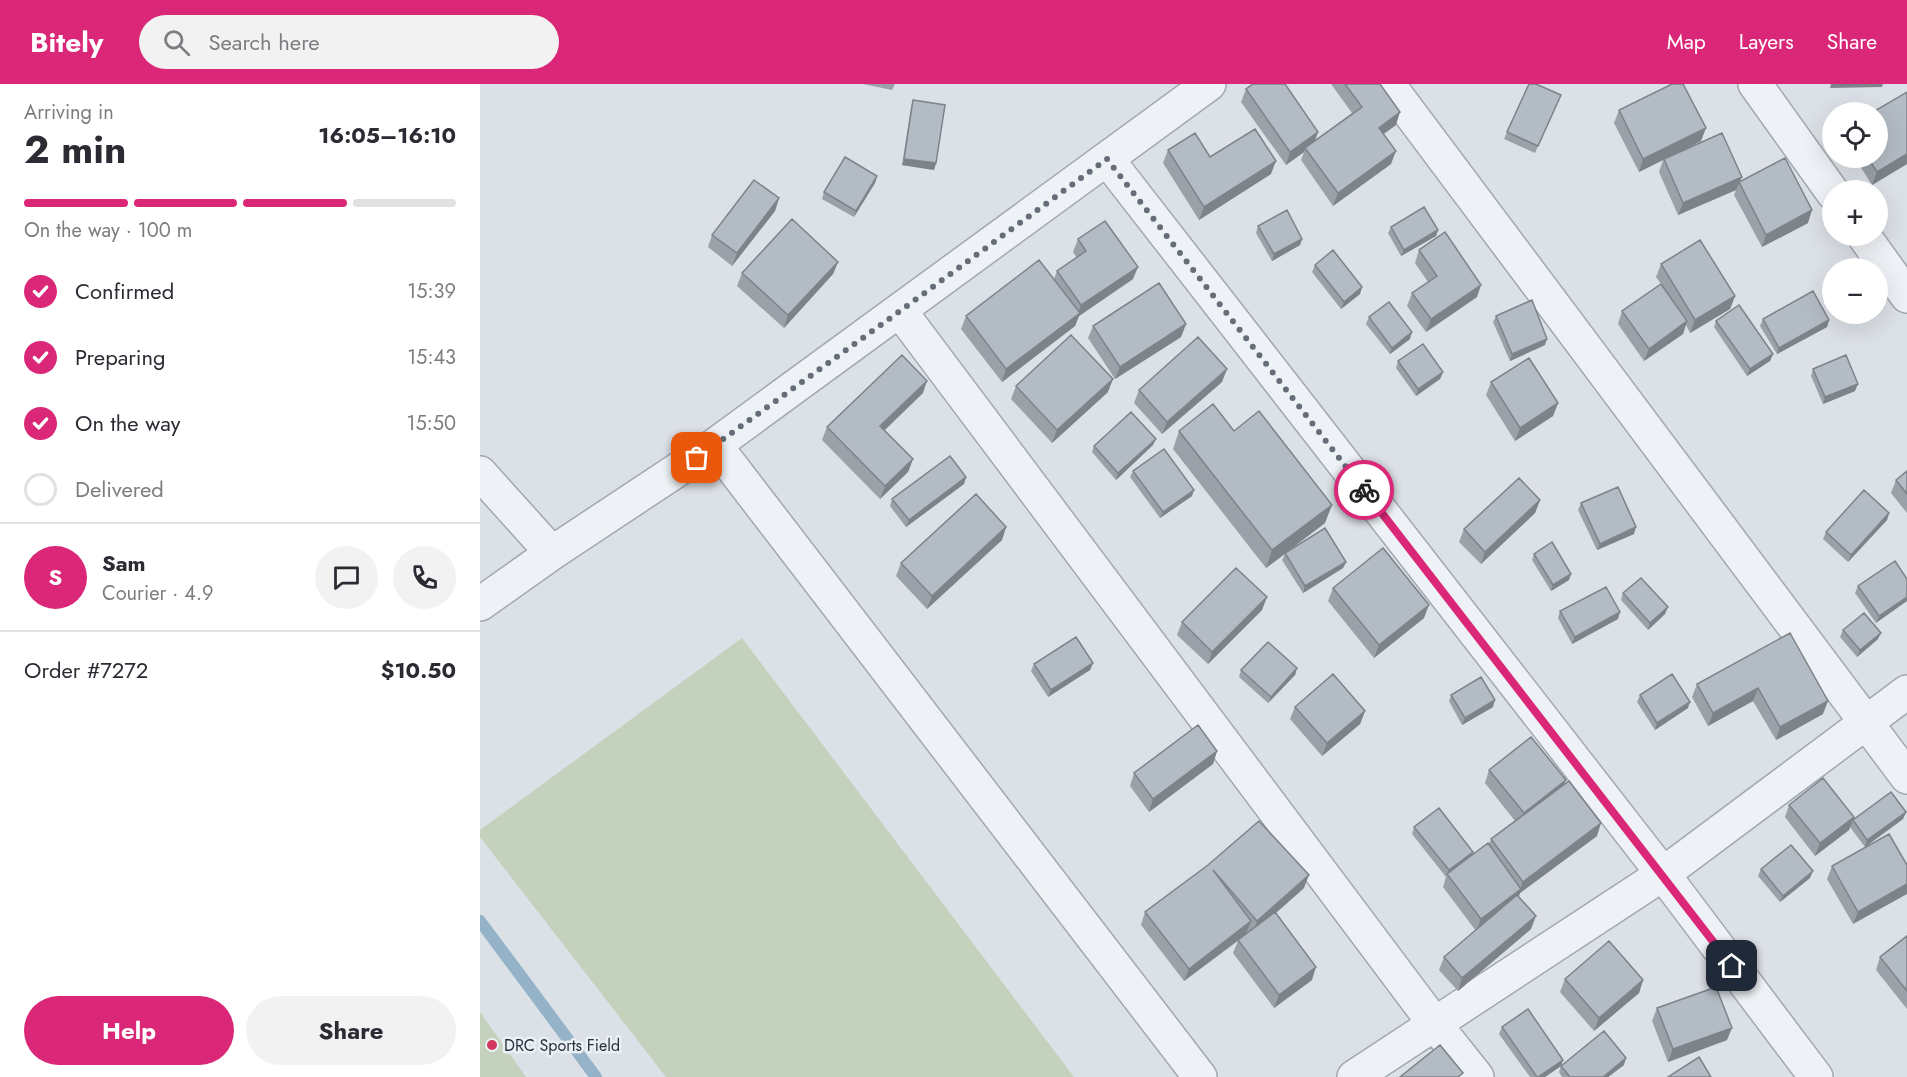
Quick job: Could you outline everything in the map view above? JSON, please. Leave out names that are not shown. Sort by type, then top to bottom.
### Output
[{"type":"street","points":[[480,604],[552,553],[715,446],[1209,84]]},
{"type":"street","points":[[1388,84],[1907,777]]},
{"type":"street","points":[[1755,84],[1824,180]]},
{"type":"street","points":[[1107,159],[1663,874],[1816,1077]]},
{"type":"street","points":[[1871,246],[1907,296]]},
{"type":"street","points":[[900,311],[1434,1023],[1477,1077]]},
{"type":"street","points":[[715,446],[1200,1077]]},
{"type":"street","points":[[480,473],[552,553]]},
{"type":"street","points":[[1354,1077],[1663,874],[1907,692]]},
{"type":"green space","points":[[742,638],[1074,1077],[666,1077],[480,837],[480,830]]},
{"type":"green space","name":"DRC Sports Field","points":[[480,1012],[526,1077],[480,1077]]},
{"type":"building","points":[[1253,84],[1285,84],[1318,132],[1290,152],[1246,89]]},
{"type":"building","points":[[1345,84],[1380,84],[1400,112],[1379,128],[1396,151],[1338,193],[1305,148],[1362,107]]},
{"type":"building","points":[[1529,84],[1536,84],[1561,95],[1538,146],[1507,132]]},
{"type":"building","points":[[1672,84],[1683,84],[1706,128],[1643,159],[1619,110]]},
{"type":"building","points":[[1907,92],[1907,154],[1888,165],[1888,103]]},
{"type":"building","points":[[913,100],[945,105],[936,163],[904,159]]},
{"type":"building","points":[[1255,129],[1276,161],[1204,207],[1168,150],[1195,133],[1210,157]]},
{"type":"building","points":[[1722,133],[1742,177],[1683,203],[1664,159]]},
{"type":"building","points":[[845,157],[877,176],[856,211],[824,192]]},
{"type":"building","points":[[1785,158],[1812,210],[1766,235],[1739,182]]},
{"type":"building","points":[[754,180],[779,198],[737,253],[712,235]]},
{"type":"building","points":[[1424,207],[1438,230],[1404,250],[1391,227]]},
{"type":"building","points":[[1287,210],[1302,239],[1274,254],[1258,226]]},
{"type":"building","points":[[792,219],[838,262],[788,315],[742,273]]},
{"type":"building","points":[[1105,221],[1138,267],[1081,305],[1057,271],[1086,251],[1078,239]]},
{"type":"building","points":[[1445,232],[1481,285],[1431,319],[1412,293],[1437,276],[1419,250]]},
{"type":"building","points":[[1700,240],[1735,296],[1695,320],[1661,264]]},
{"type":"building","points":[[1333,250],[1362,287],[1344,302],[1315,265]]},
{"type":"building","points":[[1039,260],[1080,313],[1006,369],[966,316]]},
{"type":"building","points":[[1159,283],[1186,324],[1120,367],[1093,326]]},
{"type":"building","points":[[1661,284],[1687,321],[1649,349],[1622,311]]},
{"type":"building","points":[[1813,291],[1822,307],[1822,324],[1779,348],[1763,319]]},
{"type":"building","points":[[1532,300],[1547,339],[1512,354],[1496,316]]},
{"type":"building","points":[[1389,302],[1412,332],[1392,348],[1369,317]]},
{"type":"building","points":[[1739,305],[1773,354],[1750,369],[1716,321]]},
{"type":"building","points":[[1071,335],[1113,379],[1057,430],[1016,386]]},
{"type":"building","points":[[1198,337],[1227,369],[1167,422],[1139,390]]},
{"type":"building","points":[[1423,344],[1443,372],[1418,389],[1398,361]]},
{"type":"building","points":[[902,355],[927,381],[880,426],[913,459],[885,486],[827,427]]},
{"type":"building","points":[[1846,355],[1858,384],[1825,397],[1813,369]]},
{"type":"building","points":[[1529,358],[1558,403],[1520,428],[1491,382]]},
{"type":"building","points":[[1213,404],[1234,431],[1259,411],[1332,505],[1272,550],[1179,431]]},
{"type":"building","points":[[1131,412],[1156,439],[1118,473],[1094,446]]},
{"type":"building","points":[[1164,449],[1194,490],[1163,512],[1133,471]]},
{"type":"building","points":[[950,456],[966,477],[909,520],[892,499]]},
{"type":"building","points":[[1907,471],[1907,494],[1896,480]]},
{"type":"building","points":[[1519,478],[1540,500],[1485,552],[1464,529]]},
{"type":"building","points":[[1618,487],[1636,527],[1600,544],[1581,503]]},
{"type":"building","points":[[1864,490],[1889,513],[1851,555],[1826,532]]},
{"type":"building","points":[[976,494],[1006,527],[932,596],[901,563]]},
{"type":"building","points":[[1325,528],[1346,562],[1305,586],[1285,553]]},
{"type":"building","points":[[1552,542],[1571,574],[1553,585],[1534,554]]},
{"type":"building","points":[[1383,548],[1429,605],[1379,645],[1333,588]]},
{"type":"building","points":[[1895,561],[1907,579],[1907,597],[1879,616],[1858,586]]},
{"type":"building","points":[[1236,568],[1267,597],[1212,652],[1182,622]]},
{"type":"building","points":[[1641,578],[1668,607],[1650,623],[1623,593]]},
{"type":"building","points":[[1606,587],[1620,612],[1575,637],[1560,611]]},
{"type":"building","points":[[1864,613],[1881,633],[1860,650],[1843,630]]},
{"type":"building","points":[[1790,633],[1828,701],[1780,727],[1758,688],[1713,713],[1697,684]]},
{"type":"building","points":[[1076,637],[1093,663],[1051,690],[1034,664]]},
{"type":"building","points":[[1268,642],[1297,668],[1271,697],[1241,670]]},
{"type":"building","points":[[1333,674],[1365,711],[1327,743],[1295,707]]},
{"type":"building","points":[[1672,674],[1690,702],[1657,723],[1640,695]]},
{"type":"building","points":[[1481,677],[1495,700],[1465,718],[1451,695]]},
{"type":"building","points":[[1198,725],[1217,751],[1153,799],[1134,773]]},
{"type":"building","points":[[1531,737],[1566,780],[1524,813],[1489,770]]},
{"type":"building","points":[[1823,778],[1854,817],[1820,843],[1789,805]]},
{"type":"building","points":[[1569,781],[1601,823],[1523,882],[1491,839]]},
{"type":"building","points":[[1891,792],[1906,812],[1867,840],[1853,820]]},
{"type":"building","points":[[1439,808],[1473,852],[1449,870],[1414,827]]},
{"type":"building","points":[[1259,821],[1309,875],[1257,921],[1213,870],[1251,921],[1189,969],[1145,912],[1208,865]]},
{"type":"building","points":[[1889,834],[1907,865],[1907,884],[1858,912],[1832,866]]},
{"type":"building","points":[[1488,843],[1521,889],[1481,919],[1447,874]]},
{"type":"building","points":[[1791,845],[1813,871],[1783,896],[1761,869]]},
{"type":"building","points":[[1517,895],[1536,916],[1462,978],[1444,957]]},
{"type":"building","points":[[1275,912],[1316,967],[1279,995],[1238,940]]},
{"type":"building","points":[[1907,936],[1907,991],[1880,957]]},
{"type":"building","points":[[1609,941],[1643,980],[1599,1018],[1565,979]]},
{"type":"building","points":[[1716,987],[1732,1028],[1673,1049],[1657,1008]]},
{"type":"building","points":[[1528,1009],[1563,1060],[1538,1077],[1502,1027]]},
{"type":"building","points":[[1604,1031],[1626,1058],[1603,1077],[1570,1077],[1561,1066]]},
{"type":"building","points":[[1440,1045],[1463,1073],[1458,1077],[1400,1077]]},
{"type":"building","points":[[1699,1057],[1711,1077],[1668,1077]]},
{"type":"waterway","points":[[480,921],[596,1077]]},
{"type":"way so far","points":[[697,458],[1107,159],[1364,490]]},
{"type":"place","name":"DRC Sports Field","points":[[492,1045]]},
{"type":"route","points":[[1364,490],[1732,966]]}]
